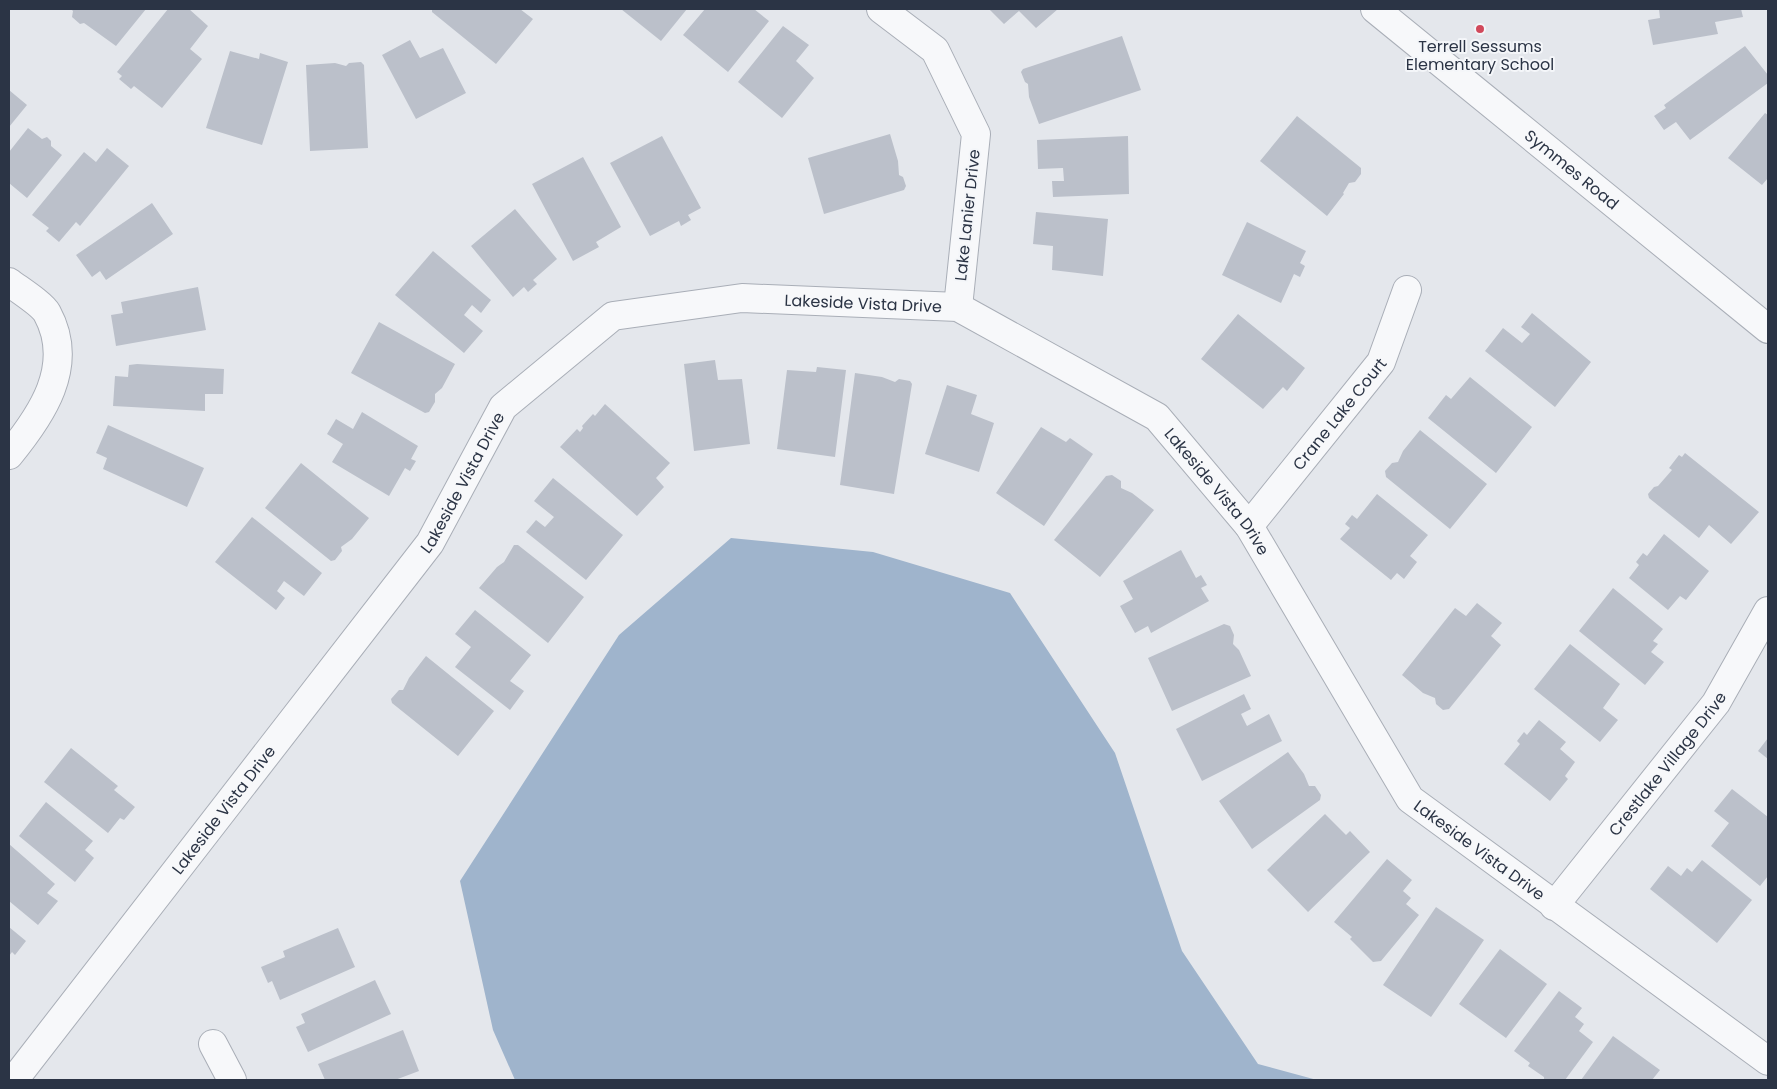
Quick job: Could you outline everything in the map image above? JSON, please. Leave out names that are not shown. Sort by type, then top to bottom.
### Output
[{"type":"street","name":"Lake Lanier Drive","points":[[882,9],[935,50],[976,134],[958,307]]},
{"type":"street","name":"Symmes Road","points":[[1376,9],[1768,329]]},
{"type":"street","points":[[9,282],[47,312],[57,344],[58,371],[45,404],[9,455]]},
{"type":"street","name":"Crane Lake Court","points":[[1249,526],[1381,362],[1407,290]]},
{"type":"street","name":"Lakeside Vista Drive","points":[[14,1080],[430,543],[503,407],[613,316],[742,298],[958,307],[1157,417],[1249,526],[1410,800],[1768,1061]]},
{"type":"street","name":"Crestlake Village Drive","points":[[1554,906],[1716,703],[1768,611]]},
{"type":"street","points":[[213,1044],[232,1080]]},
{"type":"water","points":[[731,538],[873,552],[1010,593],[1115,753],[1182,951],[1258,1064],[1317,1080],[515,1080],[493,1030],[460,881],[619,635]]},
{"type":"building","points":[[71,9],[146,9],[116,46],[84,23],[80,24],[72,17],[73,11]]},
{"type":"building","points":[[168,9],[189,9],[208,26],[190,49],[202,59],[162,108],[134,86],[131,89],[119,79],[122,76],[117,72]]},
{"type":"building","points":[[432,9],[520,9],[533,19],[496,64],[432,12]]},
{"type":"building","points":[[621,9],[687,9],[661,41]]},
{"type":"building","points":[[705,9],[754,9],[769,21],[728,72],[683,35]]},
{"type":"building","points":[[989,9],[1058,9],[1036,28],[1019,11],[1004,24]]},
{"type":"building","points":[[1659,9],[1741,9],[1743,17],[1715,22],[1718,34],[1653,45],[1648,20],[1660,18]]},
{"type":"building","points":[[783,26],[809,45],[796,61],[814,78],[782,118],[738,82]]},
{"type":"building","points":[[1122,36],[1141,90],[1039,124],[1029,97],[1028,84],[1025,82],[1021,72],[1023,69]]},
{"type":"building","points":[[410,40],[420,58],[443,48],[466,93],[416,119],[382,55]]},
{"type":"building","points":[[1745,46],[1768,75],[1768,83],[1690,140],[1676,122],[1664,130],[1654,116],[1666,108],[1664,105]]},
{"type":"building","points":[[230,51],[259,59],[260,53],[288,62],[262,145],[206,128]]},
{"type":"building","points":[[361,62],[364,65],[368,148],[310,151],[306,65],[335,63],[346,66],[349,63]]},
{"type":"building","points":[[9,90],[27,105],[9,127]]},
{"type":"building","points":[[1765,113],[1768,115],[1768,178],[1762,185],[1728,158]]},
{"type":"building","points":[[1297,116],[1361,168],[1361,174],[1355,182],[1349,183],[1344,194],[1327,216],[1260,161]]},
{"type":"building","points":[[28,128],[42,139],[47,137],[51,141],[51,146],[62,155],[27,198],[9,183],[9,152]]},
{"type":"building","points":[[890,134],[898,161],[899,175],[903,177],[906,186],[904,190],[824,214],[808,158]]},
{"type":"building","points":[[662,136],[701,208],[688,215],[691,220],[681,226],[679,221],[650,236],[610,163]]},
{"type":"building","points":[[1128,136],[1129,194],[1053,197],[1052,181],[1064,181],[1063,168],[1038,169],[1037,140]]},
{"type":"building","points":[[107,148],[129,166],[80,226],[76,222],[59,242],[46,231],[49,228],[32,215],[84,152],[96,162]]},
{"type":"building","points":[[583,157],[621,227],[596,242],[599,247],[573,261],[532,184]]},
{"type":"building","points":[[152,203],[173,234],[106,280],[100,271],[92,277],[76,255]]},
{"type":"building","points":[[515,209],[557,259],[533,280],[537,284],[528,292],[524,287],[513,297],[471,246]]},
{"type":"building","points":[[1036,212],[1108,219],[1103,276],[1052,270],[1053,246],[1033,244]]},
{"type":"building","points":[[1247,222],[1306,251],[1300,263],[1305,266],[1300,277],[1294,274],[1281,303],[1222,275]]},
{"type":"building","points":[[433,251],[491,300],[481,313],[472,305],[464,315],[483,331],[464,353],[395,295]]},
{"type":"building","points":[[198,287],[206,330],[116,346],[111,315],[123,313],[121,302]]},
{"type":"building","points":[[1532,313],[1591,362],[1555,407],[1485,351],[1503,328],[1522,343],[1530,334],[1521,327]]},
{"type":"building","points":[[1238,314],[1305,368],[1287,391],[1283,387],[1263,409],[1201,359]]},
{"type":"building","points":[[379,322],[455,364],[442,388],[435,394],[435,402],[429,412],[425,413],[351,373]]},
{"type":"building","points":[[715,360],[718,380],[742,379],[750,444],[694,451],[684,364]]},
{"type":"building","points":[[129,365],[224,369],[223,394],[205,394],[205,411],[113,406],[115,376],[128,377]]},
{"type":"building","points":[[817,367],[846,370],[835,457],[777,449],[787,370],[816,372]]},
{"type":"building","points":[[855,373],[882,377],[895,382],[899,379],[910,381],[912,384],[894,494],[840,485]]},
{"type":"building","points":[[1470,377],[1532,427],[1496,473],[1428,418],[1446,395],[1451,399]]},
{"type":"building","points":[[947,385],[977,395],[971,414],[994,423],[979,472],[925,454]]},
{"type":"building","points":[[605,404],[670,463],[656,478],[664,487],[637,516],[560,447],[577,429],[580,432],[583,428],[582,426],[593,414],[595,416]]},
{"type":"building","points":[[362,412],[418,446],[411,459],[416,461],[410,471],[405,468],[389,496],[332,462],[343,444],[327,434],[336,419],[353,429]]},
{"type":"building","points":[[108,425],[204,468],[187,507],[103,469],[107,458],[96,453]]},
{"type":"building","points":[[1041,427],[1066,442],[1070,438],[1093,454],[1044,526],[996,493]]},
{"type":"building","points":[[1420,430],[1487,484],[1450,529],[1386,477],[1385,471],[1392,463],[1398,462],[1403,451]]},
{"type":"building","points":[[1685,453],[1759,512],[1731,544],[1709,525],[1699,538],[1649,498],[1648,494],[1672,470],[1669,468],[1679,455],[1682,457]]},
{"type":"building","points":[[301,463],[369,518],[352,539],[341,547],[342,551],[335,560],[331,561],[265,508]]},
{"type":"building","points":[[1112,475],[1121,481],[1121,488],[1132,493],[1154,510],[1100,577],[1054,540],[1106,476]]},
{"type":"building","points":[[553,478],[623,535],[586,580],[526,532],[536,520],[545,527],[554,517],[534,501]]},
{"type":"building","points":[[1377,494],[1428,535],[1410,556],[1417,562],[1404,579],[1397,573],[1391,580],[1340,539],[1350,528],[1345,524],[1352,515],[1357,519]]},
{"type":"building","points":[[252,517],[322,573],[304,596],[284,581],[277,591],[285,598],[276,610],[215,562]]},
{"type":"building","points":[[1664,534],[1709,571],[1686,600],[1680,596],[1668,610],[1629,578],[1639,565],[1636,562],[1643,553],[1647,556]]},
{"type":"building","points":[[514,545],[518,545],[584,597],[548,643],[479,588],[497,567],[504,562]]},
{"type":"building","points":[[1181,550],[1196,578],[1201,575],[1207,585],[1201,588],[1209,601],[1151,633],[1148,626],[1135,633],[1120,606],[1133,599],[1123,581]]},
{"type":"building","points":[[1613,588],[1663,629],[1653,641],[1658,644],[1651,652],[1664,662],[1645,685],[1579,631]]},
{"type":"building","points":[[1477,603],[1502,623],[1491,636],[1501,645],[1449,709],[1443,710],[1436,704],[1435,698],[1423,693],[1402,675],[1455,608],[1466,616]]},
{"type":"building","points":[[475,610],[531,655],[510,681],[524,691],[510,710],[455,667],[471,647],[455,634]]},
{"type":"building","points":[[1224,624],[1230,626],[1234,635],[1233,644],[1239,650],[1251,676],[1172,711],[1148,658]]},
{"type":"building","points":[[1570,644],[1620,684],[1603,708],[1618,720],[1600,742],[1534,689]]},
{"type":"building","points":[[426,656],[494,711],[458,756],[392,703],[391,699],[399,690],[403,690],[409,678]]},
{"type":"building","points":[[1244,694],[1251,709],[1241,714],[1247,726],[1269,714],[1282,741],[1202,781],[1176,729]]},
{"type":"building","points":[[1539,720],[1566,742],[1560,749],[1575,762],[1565,776],[1568,779],[1550,801],[1504,764],[1520,744],[1517,741],[1524,732],[1527,735]]},
{"type":"building","points":[[1768,738],[1768,759],[1758,751]]},
{"type":"building","points":[[71,748],[118,786],[114,790],[135,807],[124,820],[120,818],[108,833],[44,782]]},
{"type":"building","points":[[1288,752],[1304,774],[1309,786],[1315,786],[1321,795],[1320,800],[1252,849],[1219,801]]},
{"type":"building","points":[[1732,789],[1768,817],[1768,876],[1760,886],[1711,846],[1729,823],[1714,811]]},
{"type":"building","points":[[46,802],[93,841],[85,850],[94,858],[75,882],[19,836]]},
{"type":"building","points":[[1325,814],[1346,835],[1350,831],[1370,852],[1308,912],[1267,870]]},
{"type":"building","points":[[9,844],[55,884],[47,893],[58,901],[38,925],[9,901]]},
{"type":"building","points":[[1387,859],[1412,880],[1403,891],[1411,898],[1406,904],[1419,915],[1381,961],[1373,962],[1350,939],[1352,937],[1334,922]]},
{"type":"building","points":[[1702,860],[1752,900],[1717,943],[1650,889],[1668,866],[1681,876],[1687,868],[1692,872]]},
{"type":"building","points":[[1436,907],[1484,940],[1431,1017],[1383,985]]},
{"type":"building","points":[[9,927],[26,941],[15,955],[12,952],[9,956]]},
{"type":"building","points":[[338,928],[355,967],[280,1000],[272,981],[268,983],[261,967],[285,957],[283,951]]},
{"type":"building","points":[[1500,949],[1547,984],[1506,1038],[1459,1004]]},
{"type":"building","points":[[375,980],[391,1014],[308,1052],[296,1027],[305,1023],[301,1014]]},
{"type":"building","points":[[1559,991],[1582,1008],[1575,1017],[1584,1024],[1579,1031],[1593,1042],[1565,1080],[1544,1080],[1544,1077],[1528,1066],[1530,1063],[1514,1051]]},
{"type":"building","points":[[403,1030],[419,1071],[395,1080],[325,1080],[318,1064]]},
{"type":"building","points":[[1613,1036],[1660,1070],[1652,1080],[1581,1080]]},
{"type":"place","name":"Terrell Sessums Elementary School","points":[[1480,29]]}]
